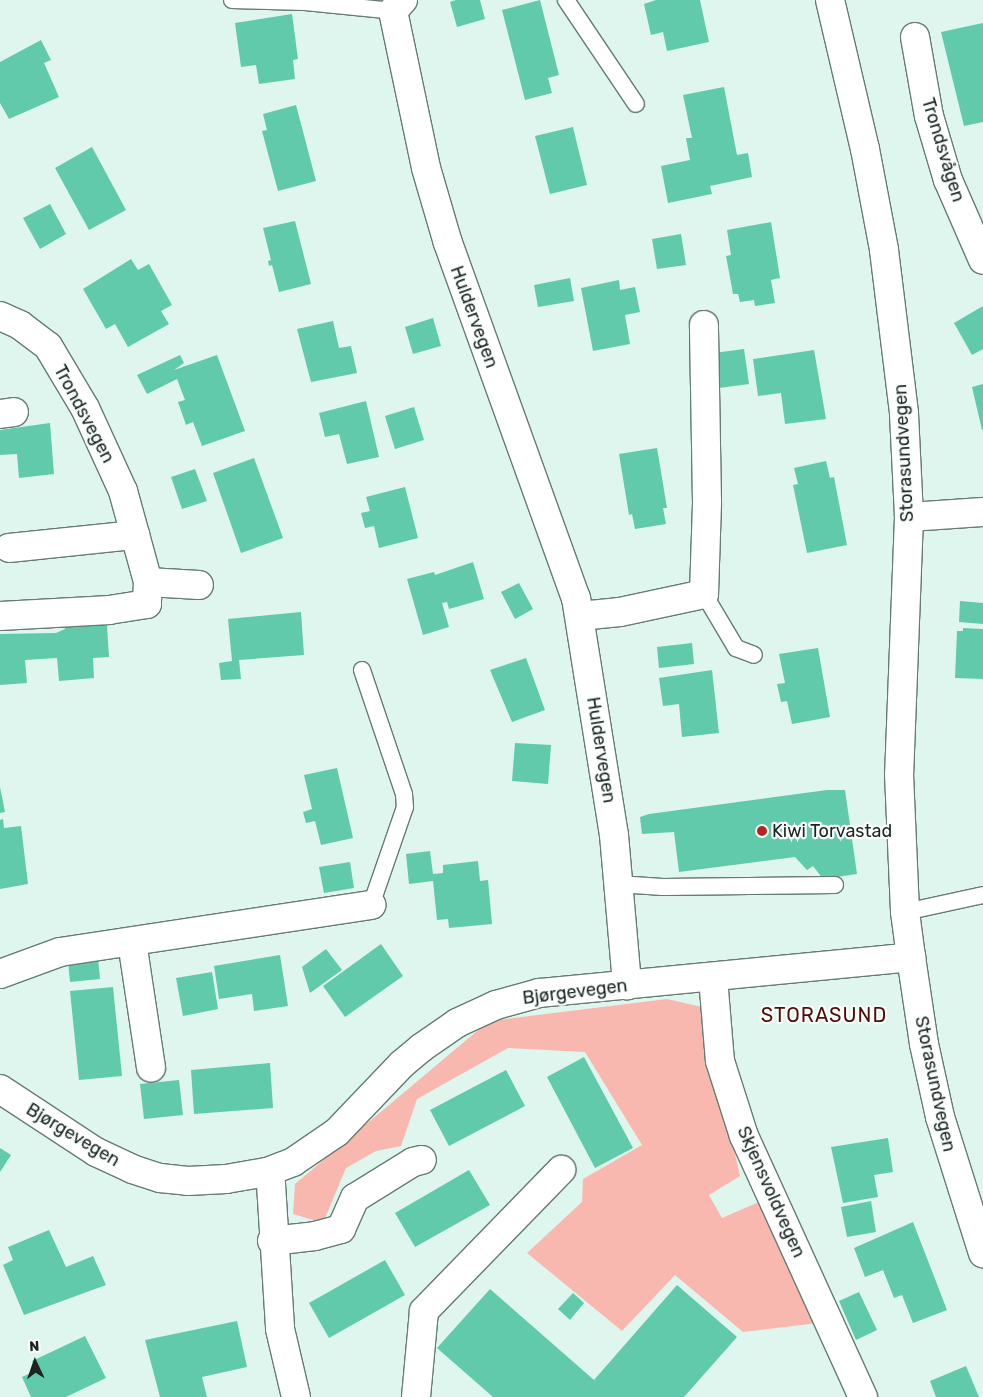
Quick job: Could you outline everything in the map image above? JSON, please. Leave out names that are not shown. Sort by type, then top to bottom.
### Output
[{"type":"street","name":"Storasundvegen","points":[[830,0],[865,149],[884,250],[904,414],[909,517],[900,774],[906,912],[911,957],[940,1117],[983,1253]]},
{"type":"street","name":"Huldervegen","points":[[398,6],[426,168],[448,244],[551,523],[580,616],[603,757],[618,884],[627,984]]},
{"type":"street","name":"Trondsvågen","points":[[915,37],[929,116],[943,162],[983,260]]},
{"type":"street","name":"Trondsvegen","points":[[0,316],[20,325],[48,346],[85,408],[123,491],[148,582],[147,604],[110,610],[0,616]]},
{"type":"street","points":[[580,616],[620,612],[704,594],[707,502],[704,325]]},
{"type":"street","points":[[909,517],[983,512]]},
{"type":"street","points":[[9,548],[135,536]]},
{"type":"street","points":[[148,582],[199,585]]},
{"type":"street","points":[[0,974],[60,952],[132,942],[215,926],[371,905]]},
{"type":"street","points":[[132,942],[151,1068]]},
{"type":"street","name":"Bjørgevegen","points":[[0,1089],[96,1152],[160,1178],[226,1180],[267,1172],[292,1162],[337,1132],[402,1064],[456,1023],[496,1004],[539,993],[713,978],[911,957]]},
{"type":"street","name":"Skjensvoldvegen","points":[[713,978],[720,1061],[744,1136],[863,1397]]},
{"type":"street","points":[[264,1243],[315,1236],[341,1229],[355,1198],[413,1162],[422,1160]]},
{"type":"street","points":[[416,1397],[424,1311],[561,1170]]},
{"type":"street","points":[[267,1172],[271,1184],[264,1243],[280,1329],[296,1397]]},
{"type":"lane","name":"Huldervegen","points":[[232,0],[398,6]]},
{"type":"lane","points":[[566,0],[636,104]]},
{"type":"lane","points":[[704,594],[736,648],[754,655]]},
{"type":"lane","points":[[362,670],[404,794],[406,806],[371,905]]},
{"type":"lane","points":[[618,884],[664,887],[835,885]]},
{"type":"lane","points":[[906,912],[983,895]]},
{"type":"shaded area","points":[[667,999],[702,1007],[740,1176],[709,1195],[722,1218],[759,1202],[818,1323],[743,1332],[675,1275],[622,1331],[527,1253],[582,1202],[583,1179],[642,1145],[585,1052],[508,1048],[417,1099],[401,1146],[376,1151],[346,1168],[323,1223],[293,1214],[295,1184],[489,1021]]},
{"type":"building","points":[[456,0],[480,0],[485,19],[457,27],[450,2]]},
{"type":"building","points":[[540,0],[559,75],[548,78],[552,93],[525,100],[502,10]]},
{"type":"building","points":[[656,0],[700,0],[709,42],[667,51],[663,32],[651,35],[644,4]]},
{"type":"building","points":[[292,14],[298,59],[293,60],[295,79],[259,84],[256,65],[241,67],[235,23]]},
{"type":"building","points":[[983,23],[983,122],[964,126],[941,32]]},
{"type":"building","points":[[41,40],[51,60],[44,63],[59,97],[9,119],[0,103],[0,62]]},
{"type":"building","points":[[724,87],[737,155],[748,153],[752,177],[710,186],[712,194],[668,203],[661,166],[690,160],[686,138],[692,138],[683,95]]},
{"type":"building","points":[[296,105],[316,181],[278,191],[262,131],[267,130],[263,114]]},
{"type":"building","points":[[573,127],[587,185],[550,194],[535,136]]},
{"type":"building","points":[[92,147],[126,210],[89,230],[55,168]]},
{"type":"building","points":[[50,204],[66,234],[40,249],[23,218]]},
{"type":"building","points":[[295,221],[311,284],[279,292],[272,265],[269,266],[268,261],[271,260],[263,228]]},
{"type":"building","points":[[771,222],[780,278],[771,280],[775,303],[755,306],[754,300],[740,302],[738,294],[733,294],[726,256],[731,255],[727,230]]},
{"type":"building","points":[[681,234],[686,265],[657,269],[652,239]]},
{"type":"building","points":[[131,259],[138,270],[149,264],[172,305],[161,311],[169,324],[128,347],[115,324],[106,329],[83,289]]},
{"type":"building","points":[[570,278],[574,301],[538,307],[534,285]]},
{"type":"building","points":[[619,280],[620,290],[635,287],[640,312],[625,315],[630,344],[593,351],[581,288]]},
{"type":"building","points":[[983,306],[983,349],[972,355],[954,323]]},
{"type":"building","points":[[433,318],[441,346],[413,354],[405,327]]},
{"type":"building","points":[[333,321],[339,348],[351,346],[357,373],[311,382],[297,329]]},
{"type":"building","points":[[744,349],[749,384],[719,388],[714,353]]},
{"type":"building","points":[[814,350],[826,419],[785,424],[781,393],[758,396],[753,359]]},
{"type":"building","points":[[180,355],[184,363],[174,370],[217,355],[245,431],[202,446],[193,422],[186,425],[178,402],[185,400],[177,379],[147,394],[137,375]]},
{"type":"building","points":[[983,384],[983,429],[982,430],[972,387]]},
{"type":"building","points":[[366,401],[379,457],[347,464],[339,434],[325,437],[319,413]]},
{"type":"building","points":[[414,407],[424,440],[395,449],[385,416]]},
{"type":"building","points":[[50,423],[54,474],[19,478],[17,454],[0,455],[0,430]]},
{"type":"building","points":[[657,448],[667,508],[663,508],[666,524],[635,529],[632,514],[629,515],[619,454]]},
{"type":"building","points":[[254,458],[283,538],[241,553],[213,473]]},
{"type":"building","points":[[826,461],[830,478],[834,477],[847,545],[807,553],[793,485],[798,484],[794,468]]},
{"type":"building","points":[[195,469],[207,501],[182,509],[171,477]]},
{"type":"building","points":[[405,487],[418,538],[379,548],[374,526],[365,528],[361,513],[370,511],[366,497]]},
{"type":"building","points":[[473,562],[484,599],[449,609],[447,602],[442,603],[449,627],[423,635],[407,579],[434,572],[435,575]]},
{"type":"building","points":[[519,583],[533,609],[515,619],[501,592]]},
{"type":"building","points":[[960,601],[983,603],[983,624],[959,622]]},
{"type":"building","points":[[301,612],[304,655],[239,660],[241,679],[221,680],[219,663],[232,661],[228,619]]},
{"type":"building","points":[[90,622],[107,626],[109,657],[93,658],[94,678],[59,681],[57,658],[25,660],[27,683],[0,685],[0,634],[56,633],[65,629],[64,623]]},
{"type":"building","points":[[963,628],[983,629],[983,679],[955,678],[957,631],[963,631]]},
{"type":"building","points":[[692,643],[694,664],[659,668],[657,647]]},
{"type":"building","points":[[818,648],[830,717],[792,724],[787,701],[781,702],[777,684],[785,683],[779,654]]},
{"type":"building","points":[[526,658],[545,710],[512,722],[490,670]]},
{"type":"building","points":[[712,670],[719,733],[682,737],[679,704],[663,706],[659,678]]},
{"type":"building","points":[[515,743],[551,745],[548,784],[512,781]]},
{"type":"building","points":[[337,768],[353,838],[321,845],[315,821],[306,823],[303,812],[312,809],[304,775]]},
{"type":"building","points":[[0,787],[5,812],[0,813]]},
{"type":"building","points":[[827,790],[845,790],[857,874],[823,879],[813,866],[807,870],[795,857],[679,872],[674,832],[642,834],[640,817],[649,814]]},
{"type":"building","points":[[3,819],[4,828],[21,826],[28,884],[0,889],[0,820]]},
{"type":"building","points":[[430,851],[433,874],[443,873],[443,865],[478,861],[480,881],[488,880],[492,924],[449,928],[448,919],[437,920],[433,881],[409,884],[406,854]]},
{"type":"building","points":[[350,862],[354,888],[324,893],[319,867]]},
{"type":"building","points":[[381,944],[403,976],[345,1017],[323,986]]},
{"type":"building","points":[[326,949],[342,970],[310,993],[302,967]]},
{"type":"building","points":[[280,955],[288,1006],[254,1011],[252,994],[219,999],[214,966]]},
{"type":"building","points":[[98,958],[100,979],[70,982],[68,961]]},
{"type":"building","points":[[212,972],[218,1009],[183,1016],[176,978]]},
{"type":"building","points":[[113,987],[122,1076],[79,1080],[70,991]]},
{"type":"building","points":[[584,1057],[633,1148],[595,1168],[547,1077]]},
{"type":"building","points":[[270,1063],[273,1108],[194,1114],[191,1070]]},
{"type":"building","points":[[506,1070],[525,1106],[449,1146],[430,1110]]},
{"type":"building","points":[[179,1080],[183,1115],[144,1119],[140,1084]]},
{"type":"building","points":[[888,1138],[893,1172],[874,1175],[878,1197],[843,1203],[831,1147]]},
{"type":"building","points":[[0,1148],[11,1155],[0,1172]]},
{"type":"building","points":[[469,1170],[490,1205],[415,1247],[395,1213]]},
{"type":"building","points":[[871,1201],[876,1232],[847,1237],[841,1207]]},
{"type":"building","points":[[913,1222],[947,1310],[913,1323],[902,1295],[894,1298],[883,1270],[865,1277],[854,1248]]},
{"type":"building","points":[[49,1230],[66,1267],[93,1256],[106,1285],[24,1315],[3,1265],[13,1260],[8,1247]]},
{"type":"building","points":[[385,1260],[405,1295],[329,1338],[309,1303]]},
{"type":"building","points":[[677,1285],[737,1337],[684,1397],[493,1397],[437,1348],[490,1289],[594,1380]]},
{"type":"building","points":[[859,1292],[877,1330],[856,1340],[839,1301]]},
{"type":"building","points":[[573,1293],[584,1303],[570,1320],[558,1309]]},
{"type":"building","points":[[237,1321],[247,1367],[202,1377],[207,1397],[160,1397],[145,1340]]},
{"type":"building","points":[[85,1336],[106,1378],[66,1397],[31,1397],[22,1377],[37,1370],[32,1361]]},
{"type":"building","points":[[966,1366],[979,1397],[936,1397],[930,1381]]},
{"type":"place","name":"Kiwi Torvastad","points":[[762,831]]},
{"type":"district","name":"STORASUND","points":[[824,1015]]}]
